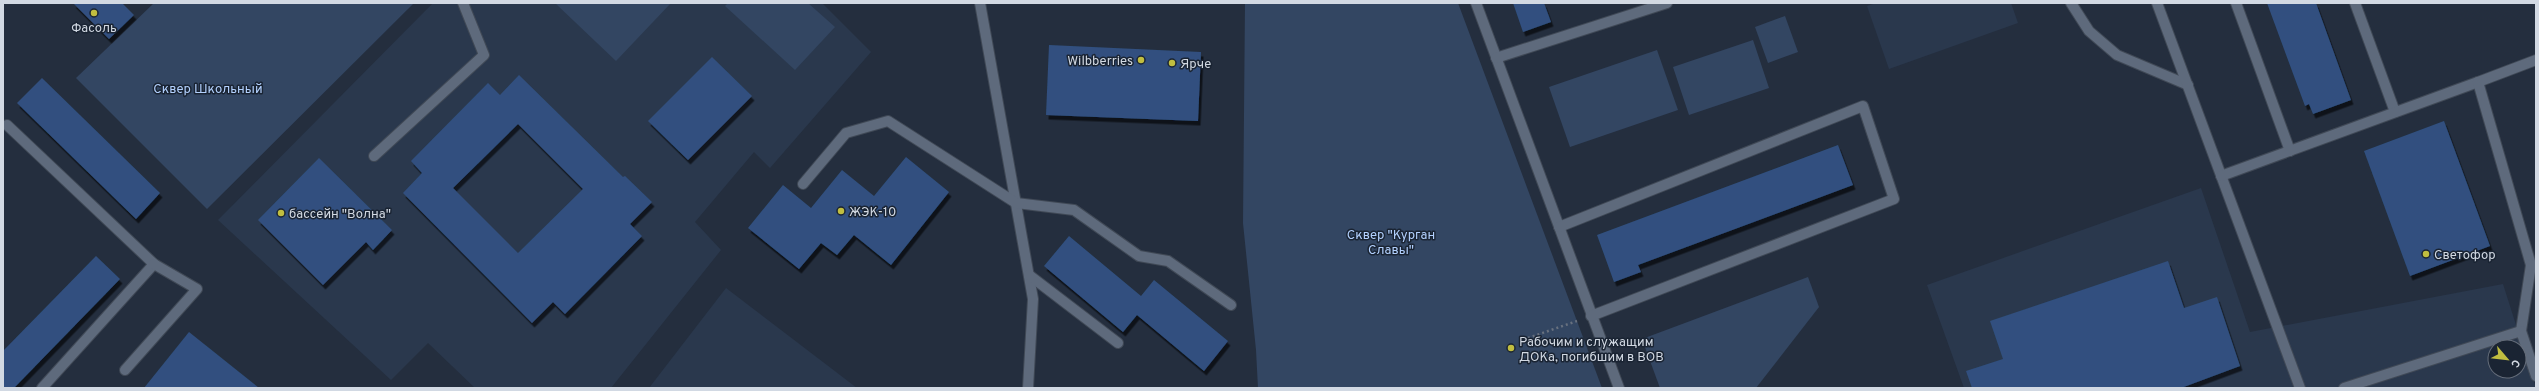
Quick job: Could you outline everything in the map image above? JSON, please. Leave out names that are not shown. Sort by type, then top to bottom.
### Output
[{"type":"street","points":[[374,156],[484,55],[463,3]]},
{"type":"street","points":[[980,3],[1032,298],[1028,388]]},
{"type":"street","points":[[1476,3],[1619,388]]},
{"type":"street","points":[[1496,58],[1667,3]]},
{"type":"street","points":[[2071,3],[2089,31],[2116,55],[2188,85]]},
{"type":"street","points":[[2157,3],[2300,388]]},
{"type":"street","points":[[2236,3],[2290,151]]},
{"type":"street","points":[[2355,3],[2395,112]]},
{"type":"street","points":[[2221,176],[2536,60]]},
{"type":"street","points":[[2478,82],[2534,266],[2521,331],[2536,376]]},
{"type":"street","points":[[1558,227],[1863,106],[1894,199],[1591,316]]},
{"type":"street","points":[[803,184],[846,133],[888,121],[1016,204],[1074,210],[1139,256],[1168,261],[1231,305]]},
{"type":"street","points":[[8,125],[154,264],[198,289],[125,370]]},
{"type":"street","points":[[42,388],[154,264]]},
{"type":"street","points":[[1029,275],[1118,343]]},
{"type":"street","points":[[2344,388],[2521,331]]},
{"type":"path","points":[[1528,338],[1591,316]]},
{"type":"shaded area","points":[[433,3],[822,3],[871,52],[770,168],[754,152],[695,222],[721,250],[611,388],[475,388],[428,343],[391,380],[218,220]]},
{"type":"shaded area","points":[[1876,3],[2011,3],[2018,23],[1889,69],[1867,6]]},
{"type":"shaded area","points":[[2201,188],[2250,332],[2503,284],[2520,339],[2487,339],[2487,379],[2527,379],[2527,360],[2536,388],[1964,388],[1927,285]]},
{"type":"shaded area","points":[[726,288],[857,388],[649,388]]},
{"type":"green space","name":"Сквер Школьный","points":[[154,3],[414,3],[207,209],[76,78]]},
{"type":"green space","points":[[555,3],[671,3],[616,61]]},
{"type":"green space","points":[[728,3],[808,3],[835,27],[795,70],[725,6]]},
{"type":"green space","name":"Сквер \"Курган Славы\"","points":[[1245,3],[1458,3],[1602,388],[1258,388],[1256,350],[1243,223]]},
{"type":"green space","points":[[1785,16],[1798,52],[1768,63],[1755,27]]},
{"type":"green space","points":[[1753,40],[1769,88],[1689,115],[1673,67]]},
{"type":"green space","points":[[1657,50],[1678,110],[1570,147],[1549,87]]},
{"type":"green space","points":[[1808,277],[1819,307],[1756,388],[1660,388],[1642,339]]},
{"type":"building","points":[[73,3],[122,3],[134,15],[109,39]]},
{"type":"building","points":[[1513,3],[1544,3],[1551,22],[1523,32]]},
{"type":"building","points":[[2267,3],[2316,3],[2351,100],[2313,114],[2309,104],[2305,106]]},
{"type":"building","points":[[1049,45],[1201,52],[1198,121],[1046,115]]},
{"type":"building","points":[[712,57],[752,96],[688,160],[648,121]]},
{"type":"building","points":[[519,75],[623,177],[625,176],[652,202],[630,224],[642,236],[565,314],[553,302],[532,323],[403,193],[422,173],[411,161],[488,83],[500,95]],"holes":[[[518,124],[583,189],[518,253],[453,188]]]},
{"type":"building","points":[[42,78],[160,193],[136,219],[17,103]]},
{"type":"building","points":[[2444,121],[2490,246],[2410,276],[2364,151]]},
{"type":"building","points":[[1838,145],[1853,185],[1638,265],[1641,272],[1614,282],[1597,235]]},
{"type":"building","points":[[906,157],[949,192],[891,265],[854,235],[837,255],[821,243],[799,269],[748,228],[783,185],[811,208],[842,170],[874,196]]},
{"type":"building","points":[[319,158],[392,230],[373,250],[366,242],[323,285],[258,220]]},
{"type":"building","points":[[1069,236],[1141,296],[1154,280],[1228,341],[1204,371],[1137,315],[1123,332],[1044,266]]},
{"type":"building","points":[[96,256],[120,279],[14,388],[3,388],[3,351]]},
{"type":"building","points":[[2168,261],[2184,308],[2217,297],[2240,366],[2181,388],[1972,388],[1966,371],[2003,359],[1990,321]]},
{"type":"building","points":[[189,332],[259,388],[144,388]]},
{"type":"place","name":"Фасоль","points":[[94,13]]},
{"type":"place","name":"Wilbberries","points":[[1141,60]]},
{"type":"place","name":"Ярче","points":[[1172,63]]},
{"type":"place","name":"ЖЭК-10","points":[[841,211]]},
{"type":"place","name":"бассейн \"Волна\"","points":[[281,213]]},
{"type":"place","name":"Светофор","points":[[2426,254]]},
{"type":"place","name":"Рабочим и служащим ДОКа, погибшим в ВОВ","points":[[1511,348]]}]
